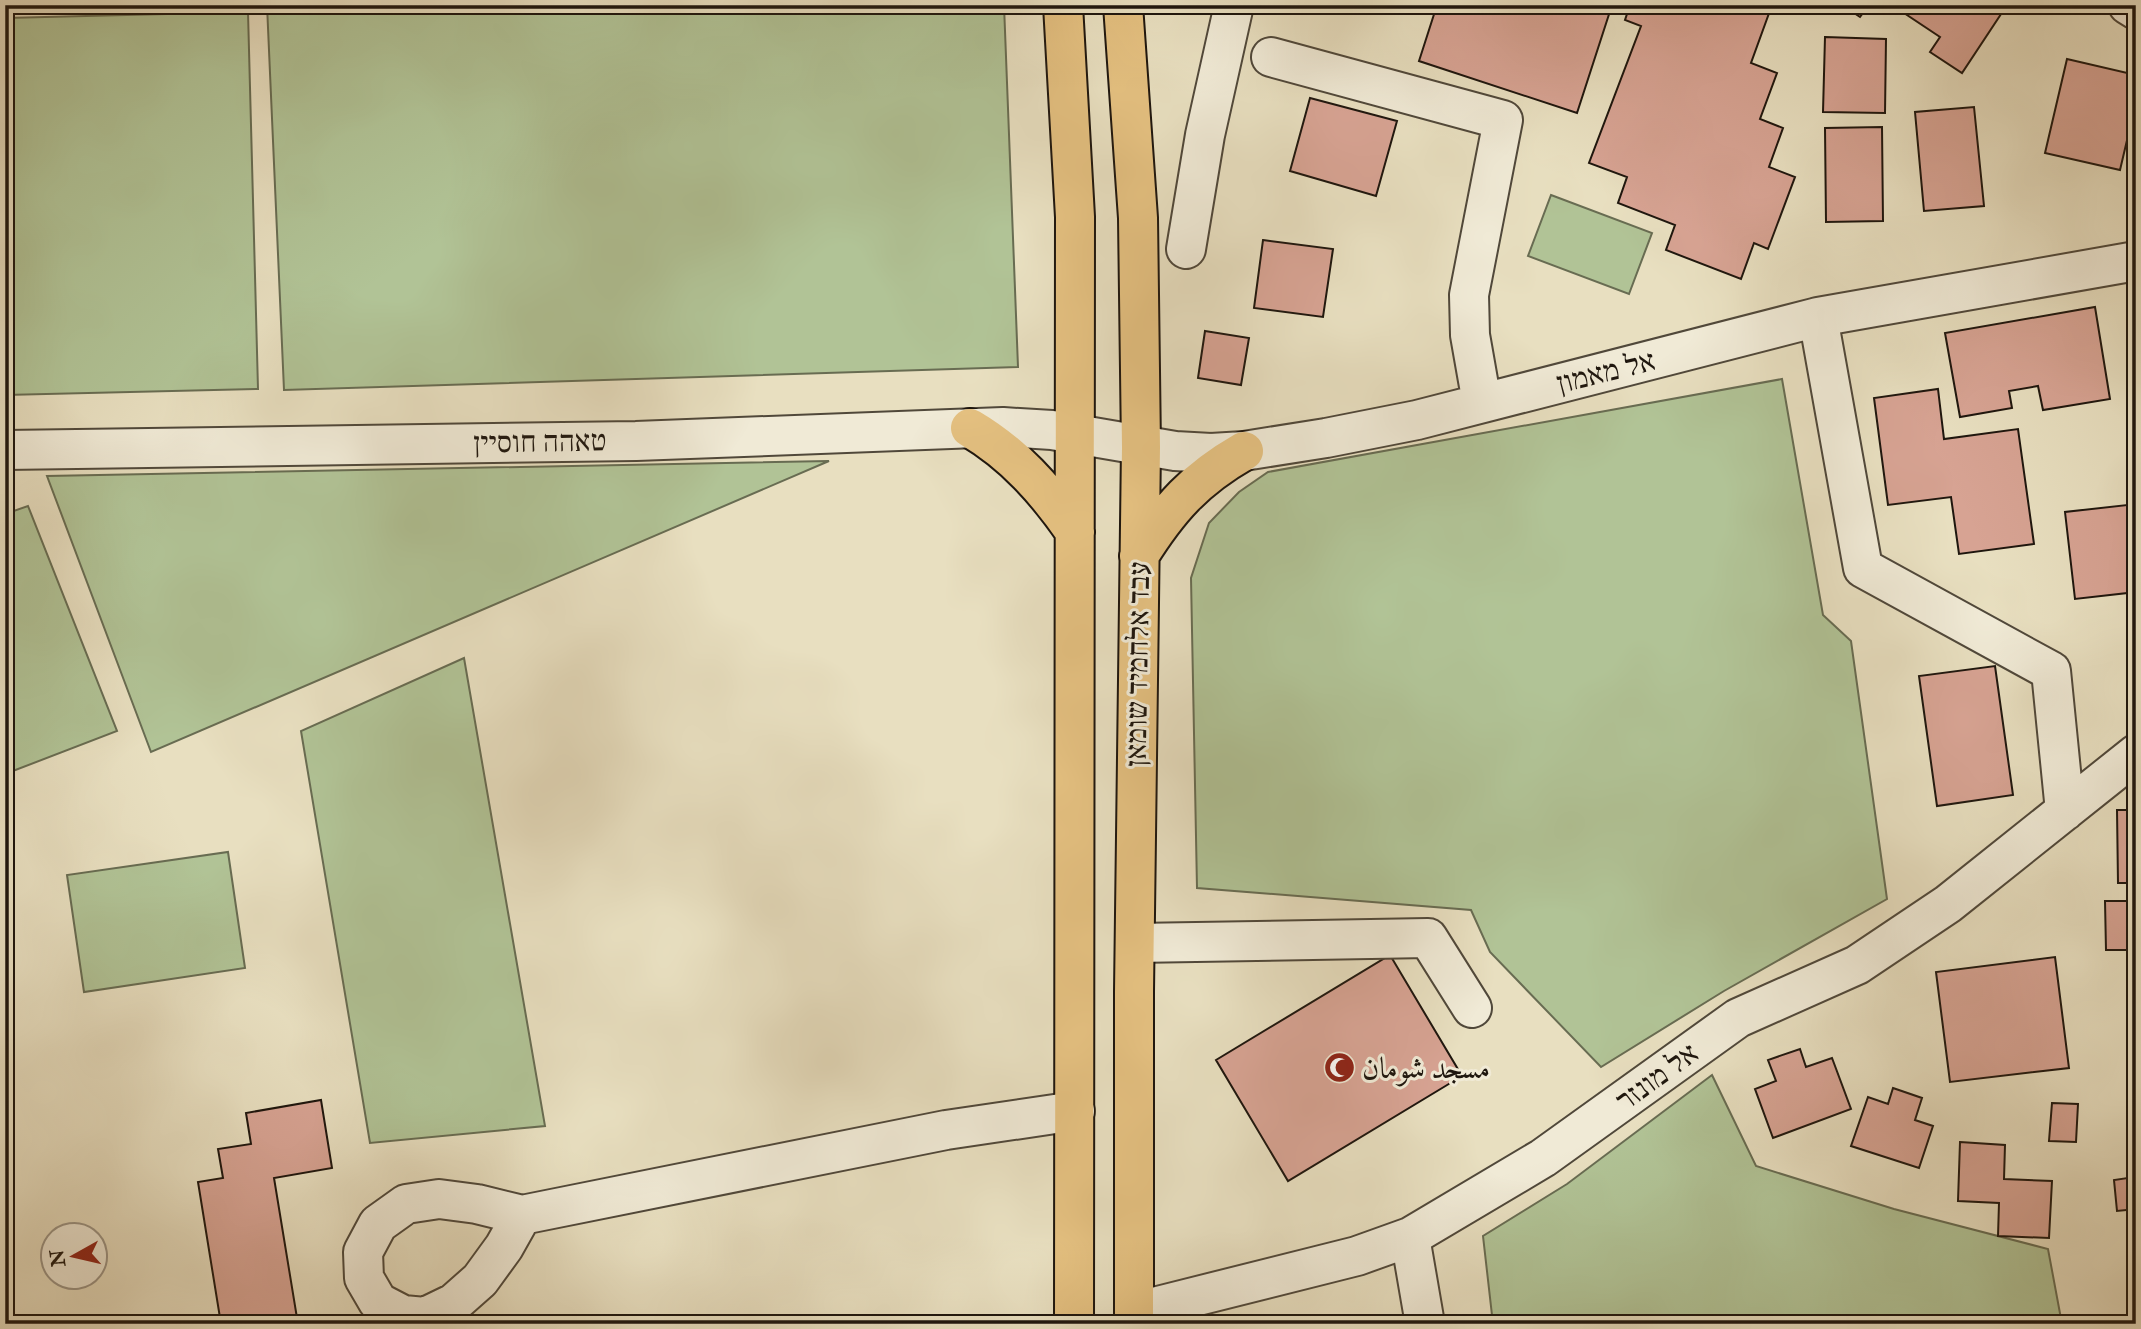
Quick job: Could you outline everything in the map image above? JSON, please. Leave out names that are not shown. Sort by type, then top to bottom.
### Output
[{"type":"main road","name":"עבד אלחמיד שומאן","points":[[1063,5],[1075,217],[1074,1324]]},
{"type":"main road","name":"עבד אלחמיד שומאן","points":[[1123,5],[1138,218],[1141,447],[1134,1318]]},
{"type":"main road","points":[[970,428],[990,440],[1029,474],[1075,532]]},
{"type":"main road","points":[[1139,556],[1171,508],[1188,490],[1208,473],[1244,451]]},
{"type":"street","points":[[1186,249],[1205,135],[1234,5]]},
{"type":"street","points":[[2128,5],[2136,9]]},
{"type":"street","points":[[1271,57],[1503,120],[1469,295],[1470,335],[1482,403]]},
{"type":"street","name":"אל מאמון","points":[[1075,434],[1141,447],[1211,453],[1244,451],[1404,423],[1818,317],[2136,261]]},
{"type":"street","points":[[1818,317],[1863,568],[2051,671],[2065,811]]},
{"type":"street","name":"טאהה חוסיין","points":[[5,450],[636,441],[970,428],[1027,428],[1075,434]]},
{"type":"street","name":"אל מונזר","points":[[1134,1318],[1357,1256],[1410,1237],[1543,1158],[1738,1018],[1857,965],[1948,904],[2136,754]]},
{"type":"street","points":[[1135,943],[1428,938],[1472,1008]]},
{"type":"street","points":[[522,1215],[946,1130],[1075,1111]]},
{"type":"street","points":[[1410,1237],[1425,1324]]},
{"type":"green space","points":[[267,5],[1004,5],[1018,367],[284,390]]},
{"type":"green space","points":[[248,12],[258,389],[5,395],[5,18]]},
{"type":"green space","points":[[1551,195],[1652,233],[1629,294],[1528,256]]},
{"type":"green space","points":[[1782,379],[1823,615],[1851,641],[1887,899],[1724,991],[1601,1067],[1490,952],[1471,910],[1197,888],[1191,578],[1209,523],[1239,492],[1268,472]]},
{"type":"green space","points":[[829,461],[151,752],[47,476]]},
{"type":"green space","points":[[28,506],[117,731],[5,774],[5,514]]},
{"type":"green space","points":[[464,658],[545,1126],[370,1143],[301,731]]},
{"type":"green space","points":[[228,852],[245,968],[84,992],[67,875]]},
{"type":"green space","points":[[1712,1075],[1756,1166],[1894,1209],[2048,1249],[2062,1324],[1493,1324],[1483,1236],[1567,1184]]},
{"type":"building","points":[[1437,5],[1612,5],[1577,113],[1419,61]]},
{"type":"building","points":[[1630,5],[1772,5],[1751,63],[1777,73],[1760,119],[1783,128],[1769,167],[1795,177],[1768,249],[1754,243],[1741,279],[1666,250],[1675,225],[1618,203],[1627,177],[1589,163],[1641,26],[1625,20]]},
{"type":"building","points":[[1842,5],[1869,5],[1860,17]]},
{"type":"building","points":[[1892,5],[2007,5],[1962,73],[1930,52],[1940,37]]},
{"type":"building","points":[[1825,37],[1886,39],[1885,113],[1823,112]]},
{"type":"building","points":[[2067,59],[2136,75],[2136,102],[2120,170],[2045,153]]},
{"type":"building","points":[[1310,98],[1397,121],[1376,196],[1290,171]]},
{"type":"building","points":[[1974,107],[1984,206],[1924,211],[1915,112]]},
{"type":"building","points":[[1882,127],[1883,221],[1826,222],[1825,128]]},
{"type":"building","points":[[1263,240],[1333,249],[1323,317],[1254,308]]},
{"type":"building","points":[[2095,307],[2110,399],[2043,410],[2038,386],[2009,391],[2012,408],[1960,417],[1945,333]]},
{"type":"building","points":[[1205,331],[1249,338],[1241,385],[1198,378]]},
{"type":"building","points":[[1938,389],[1944,439],[2018,429],[2034,544],[1959,554],[1951,497],[1888,505],[1874,398]]},
{"type":"building","points":[[2136,504],[2136,592],[2075,599],[2065,512]]},
{"type":"building","points":[[1995,666],[2013,795],[1937,806],[1919,676]]},
{"type":"building","points":[[2117,810],[2136,810],[2136,883],[2118,883]]},
{"type":"building","points":[[2105,901],[2136,901],[2136,950],[2106,950]]},
{"type":"building","name":"مسجد شومان","points":[[1390,955],[1462,1076],[1288,1181],[1216,1060]]},
{"type":"building","points":[[2055,957],[2069,1068],[1950,1082],[1936,972]]},
{"type":"building","points":[[1800,1049],[1806,1067],[1832,1058],[1851,1109],[1773,1138],[1755,1089],[1776,1081],[1768,1060]]},
{"type":"building","points":[[1893,1088],[1922,1098],[1915,1120],[1933,1126],[1919,1168],[1851,1146],[1868,1097],[1888,1104]]},
{"type":"building","points":[[321,1100],[332,1168],[274,1178],[298,1324],[221,1324],[198,1182],[223,1178],[218,1149],[251,1144],[246,1113]]},
{"type":"building","points":[[2052,1103],[2078,1104],[2076,1142],[2049,1141]]},
{"type":"building","points":[[1960,1142],[2005,1145],[2004,1179],[2052,1181],[2049,1238],[1998,1236],[1999,1203],[1958,1201]]},
{"type":"building","points":[[2132,1156],[2136,1156],[2136,1209],[2117,1211],[2114,1180],[2135,1177]]},
{"type":"place","name":"مسجد شومان","points":[[1339,1068]]}]
